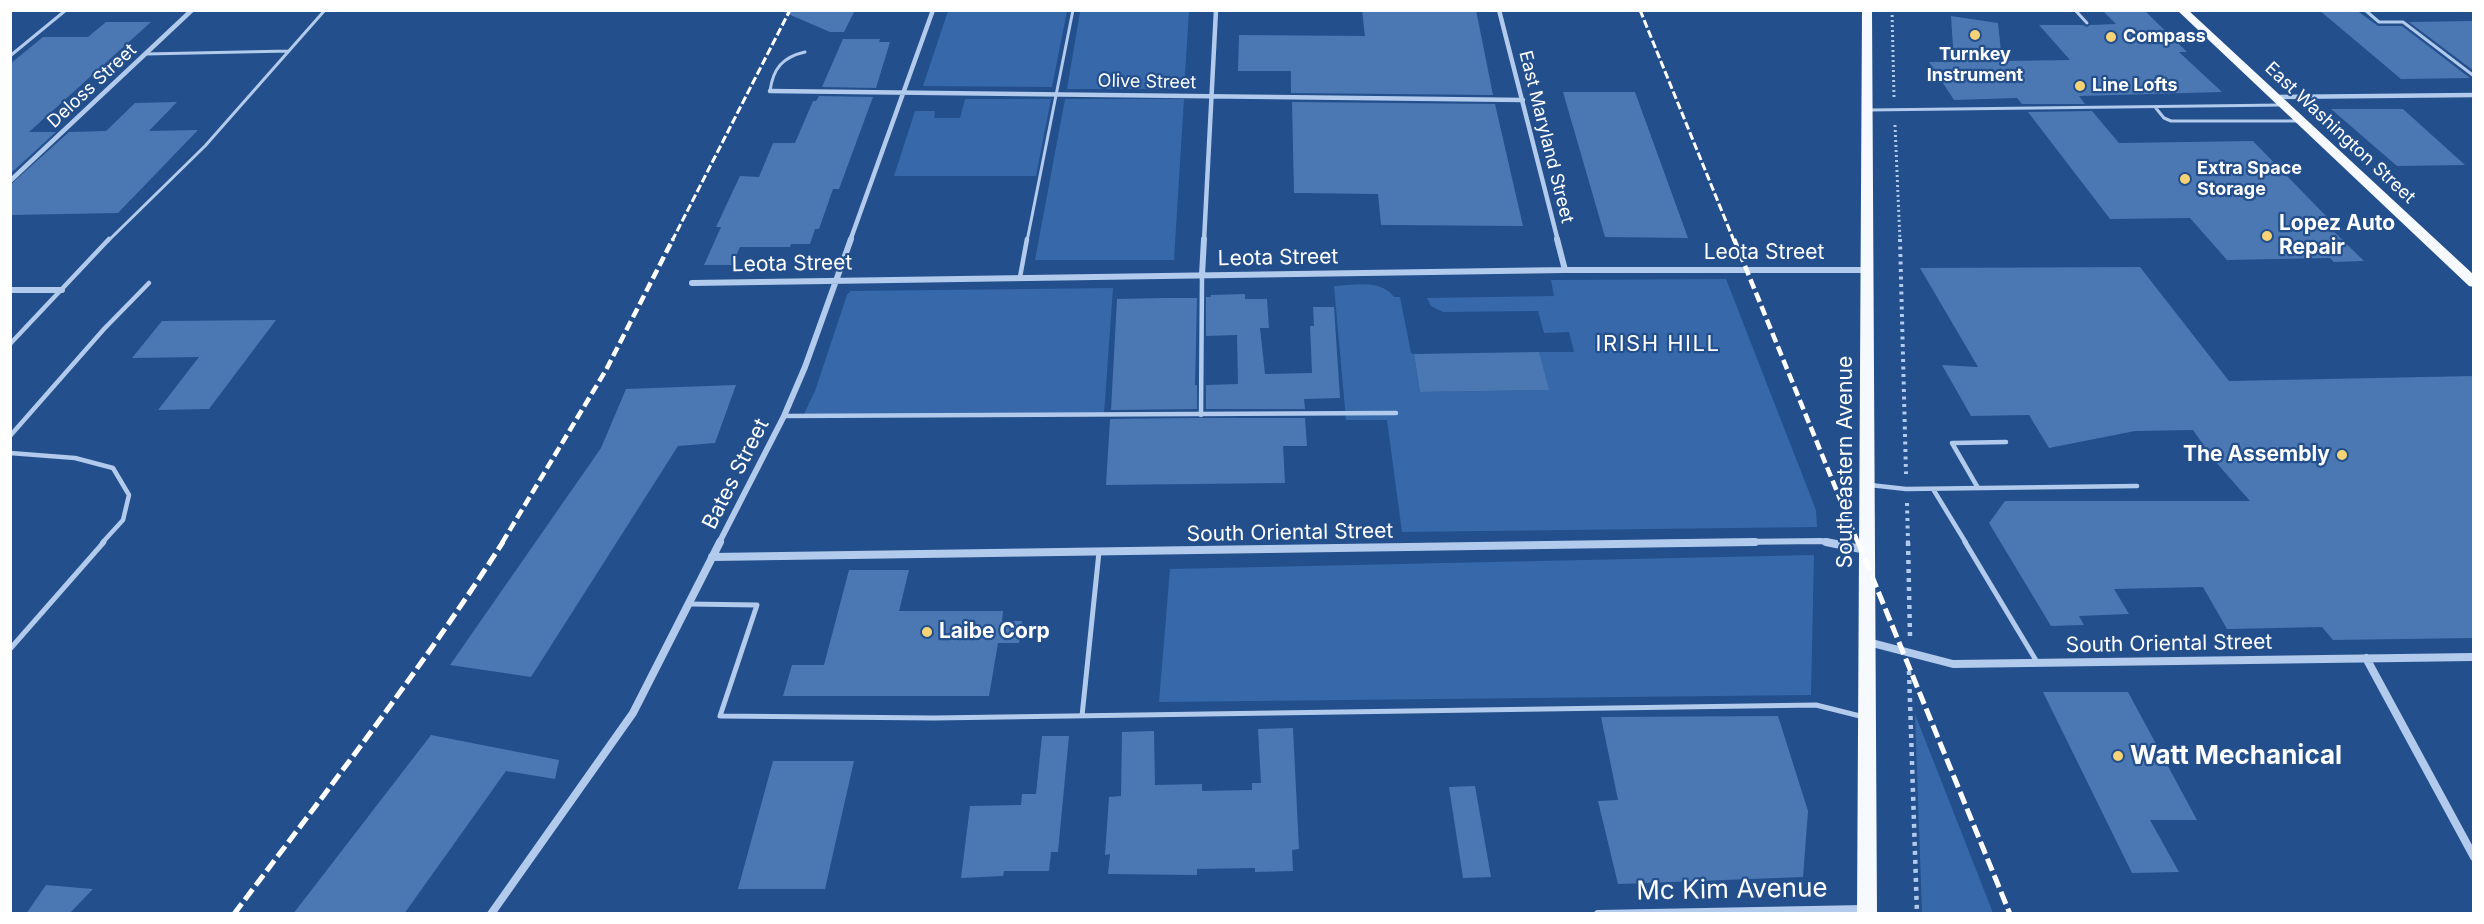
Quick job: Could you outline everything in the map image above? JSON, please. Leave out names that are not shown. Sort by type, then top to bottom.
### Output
[{"type":"main road","name":"Southeastern Avenue","points":[[1867,10],[1865,270],[1867,911]]},
{"type":"main road","name":"East Washington Street","points":[[2182,10],[2474,283]]},
{"type":"street","name":"Deloss Street","points":[[10,181],[192,10]]},
{"type":"street","name":"Bates Street","points":[[491,914],[633,713],[784,416],[805,367],[933,10]]},
{"type":"street","points":[[1202,275],[1216,10]]},
{"type":"street","name":"East Maryland Street","points":[[1499,10],[1565,270]]},
{"type":"street","name":"Olive Street","points":[[770,91],[1523,100]]},
{"type":"street","points":[[2279,101],[2474,95]]},
{"type":"street","name":"Leota Street","points":[[692,283],[1565,270],[1865,270]]},
{"type":"street","points":[[10,290],[62,290]]},
{"type":"street","name":"South Oriental Street","points":[[712,557],[1821,541],[1867,550]]},
{"type":"street","name":"South Oriental Street","points":[[1867,642],[1953,664],[2474,657]]},
{"type":"street","points":[[2366,658],[2474,856]]},
{"type":"street","name":"Mc Kim Avenue","points":[[1598,914],[1867,911]]},
{"type":"lane","points":[[10,56],[66,10]]},
{"type":"lane","points":[[10,344],[80,268],[205,146],[325,10]]},
{"type":"lane","points":[[1020,278],[1073,10]]},
{"type":"lane","points":[[2075,10],[2087,23]]},
{"type":"lane","points":[[2365,10],[2379,22],[2403,22],[2474,76]]},
{"type":"lane","points":[[146,54],[289,51]]},
{"type":"lane","points":[[770,91],[772,76],[789,56],[806,52]]},
{"type":"lane","points":[[1866,110],[2155,107],[2279,101]]},
{"type":"lane","points":[[2155,107],[2164,118],[2171,121],[2300,121]]},
{"type":"lane","points":[[1201,415],[1202,275]]},
{"type":"lane","points":[[10,436],[104,329],[148,283]]},
{"type":"lane","points":[[784,416],[1396,413]]},
{"type":"lane","points":[[1978,488],[1952,443],[2006,442]]},
{"type":"lane","points":[[10,453],[75,458],[113,468],[129,495],[123,520],[10,648]]},
{"type":"lane","points":[[1867,485],[1906,489],[2137,486]]},
{"type":"lane","points":[[1933,489],[2037,662]]},
{"type":"lane","points":[[1082,716],[1099,552]]},
{"type":"lane","points":[[689,604],[757,605],[720,716],[934,718],[1816,705],[1867,717]]},
{"type":"path","points":[[1892,10],[1894,106]]},
{"type":"path","points":[[1896,145],[1906,461],[1909,653]]},
{"type":"path","points":[[1908,684],[1917,914]]},
{"type":"shaded area","points":[[948,11],[1067,11],[1052,87],[923,86]]},
{"type":"shaded area","points":[[1080,12],[1189,12],[1184,89],[1067,89]]},
{"type":"shaded area","points":[[965,99],[1051,99],[1036,176],[894,176],[915,111],[935,111],[934,118],[960,118]]},
{"type":"shaded area","points":[[1065,99],[1184,99],[1174,260],[1035,260]]},
{"type":"shaded area","points":[[1726,279],[1816,510],[1817,527],[1402,532],[1387,420],[1346,420],[1334,286],[1375,285],[1389,291],[1394,297],[1400,297],[1411,353],[1414,354],[1420,392],[1548,390],[1539,352],[1574,352],[1569,332],[1544,333],[1538,311],[1443,312],[1431,306],[1427,298],[1554,296],[1551,280]]},
{"type":"shaded area","points":[[1113,288],[1104,414],[803,416],[815,391],[847,295],[851,291]]},
{"type":"shaded area","points":[[1814,555],[1811,695],[1159,702],[1170,569]]},
{"type":"shaded area","points":[[1915,714],[1993,913],[1922,913]]},
{"type":"building","points":[[779,10],[855,10],[844,32],[830,32]]},
{"type":"building","points":[[1362,10],[1476,10],[1493,95],[1291,93],[1291,71],[1238,71],[1239,35],[1365,36]]},
{"type":"building","points":[[2102,10],[2144,10],[2187,52],[2179,52],[2222,92],[2079,96],[2085,104],[2022,104],[2017,98],[1954,100],[1929,62],[1954,62],[1951,16],[1998,23],[2002,61],[2070,60],[2039,25],[2083,25],[2087,27],[2116,24]]},
{"type":"building","points":[[2319,10],[2356,10],[2378,26],[2402,26],[2470,78],[2401,79]]},
{"type":"building","points":[[2474,21],[2474,71],[2409,22]]},
{"type":"building","points":[[106,22],[151,22],[29,132],[56,132],[10,174],[10,64],[43,37],[88,37]]},
{"type":"building","points":[[843,39],[880,39],[879,42],[890,42],[876,88],[822,87]]},
{"type":"building","points":[[1563,92],[1635,92],[1688,238],[1605,237]]},
{"type":"building","points":[[819,96],[873,97],[839,189],[833,189],[819,229],[815,229],[810,244],[791,244],[790,247],[740,247],[732,265],[704,265],[721,227],[716,227],[740,176],[759,177],[773,143],[795,143],[813,101],[816,101]]},
{"type":"building","points":[[177,102],[149,131],[198,130],[118,213],[10,215],[10,185],[69,132],[106,131],[135,103]]},
{"type":"building","points":[[1292,102],[1495,104],[1523,226],[1381,225],[1378,194],[1294,193]]},
{"type":"building","points":[[2331,109],[2403,109],[2465,165],[2397,166]]},
{"type":"building","name":"Extra Space Storage","points":[[2092,111],[2119,143],[2253,141],[2326,216],[2318,216],[2364,261],[2334,262],[2330,258],[2227,260],[2190,218],[2110,219],[2028,112]]},
{"type":"building","name":"The Assembly","points":[[2140,267],[2229,381],[2474,376],[2474,638],[2333,640],[2322,627],[2227,629],[2203,587],[2114,589],[2129,614],[2079,616],[2084,625],[2051,626],[1989,523],[2005,501],[2250,501],[2214,460],[2193,430],[2135,431],[2049,448],[2029,415],[1971,416],[1942,365],[1978,367],[1920,268]]},
{"type":"building","points":[[1245,294],[1245,299],[1267,299],[1269,328],[1260,328],[1265,374],[1312,373],[1310,326],[1314,326],[1313,307],[1334,307],[1340,398],[1304,399],[1305,409],[1206,409],[1206,385],[1238,384],[1237,335],[1206,336],[1206,297]]},
{"type":"building","points":[[1197,298],[1195,385],[1197,385],[1197,409],[1111,410],[1117,299]]},
{"type":"building","points":[[276,320],[209,409],[158,410],[199,357],[132,358],[162,321]]},
{"type":"building","points":[[1539,352],[1549,390],[1420,392],[1414,354]]},
{"type":"building","points":[[736,385],[715,443],[678,446],[531,677],[450,665],[601,448],[626,389]]},
{"type":"building","points":[[1305,418],[1307,446],[1283,446],[1285,483],[1106,485],[1110,419]]},
{"type":"building","name":"Laibe Corp","points":[[849,570],[909,570],[899,611],[1003,611],[1002,621],[1022,621],[1019,643],[998,643],[989,696],[783,696],[792,665],[824,665]]},
{"type":"building","name":"Watt Mechanical","points":[[2043,692],[2128,692],[2197,820],[2150,820],[2179,872],[2132,873]]},
{"type":"building","points":[[1778,716],[1808,811],[1803,877],[1618,884],[1598,801],[1618,800],[1601,717]]},
{"type":"building","points":[[1293,728],[1299,849],[1292,850],[1293,871],[1255,872],[1255,868],[1197,869],[1197,875],[1108,874],[1110,854],[1105,855],[1109,797],[1121,796],[1122,732],[1154,731],[1155,785],[1202,784],[1202,791],[1252,790],[1252,783],[1261,783],[1258,729]]},
{"type":"building","points":[[431,735],[559,760],[555,779],[506,771],[404,914],[293,914]]},
{"type":"building","points":[[1042,736],[1069,736],[1058,852],[1051,852],[1049,871],[1004,871],[1003,876],[961,878],[970,806],[1021,805],[1022,794],[1036,794]]},
{"type":"building","points":[[773,761],[854,761],[825,889],[738,889]]},
{"type":"building","points":[[1475,786],[1491,877],[1463,878],[1449,787]]},
{"type":"building","points":[[46,885],[93,889],[69,914],[26,914]]},
{"type":"railway","points":[[672,241],[790,10]]},
{"type":"railway","points":[[1640,10],[1734,241]]},
{"type":"railway","points":[[502,543],[606,370],[673,239]]},
{"type":"railway","points":[[1734,239],[1858,543]]},
{"type":"railway","points":[[234,914],[406,684],[503,542]]},
{"type":"railway","points":[[1858,542],[2010,914]]},
{"type":"place","name":"Turnkey Instrument","points":[[1975,35]]},
{"type":"place","name":"Compass","points":[[2111,37]]},
{"type":"place","name":"Line Lofts","points":[[2080,86]]},
{"type":"place","name":"Extra Space Storage","points":[[2185,179]]},
{"type":"place","name":"Lopez Auto Repair","points":[[2267,236]]},
{"type":"place","name":"The Assembly","points":[[2342,455]]},
{"type":"place","name":"Laibe Corp","points":[[927,632]]},
{"type":"place","name":"Watt Mechanical","points":[[2118,756]]},
{"type":"district","name":"IRISH HILL","points":[[1658,344]]}]
